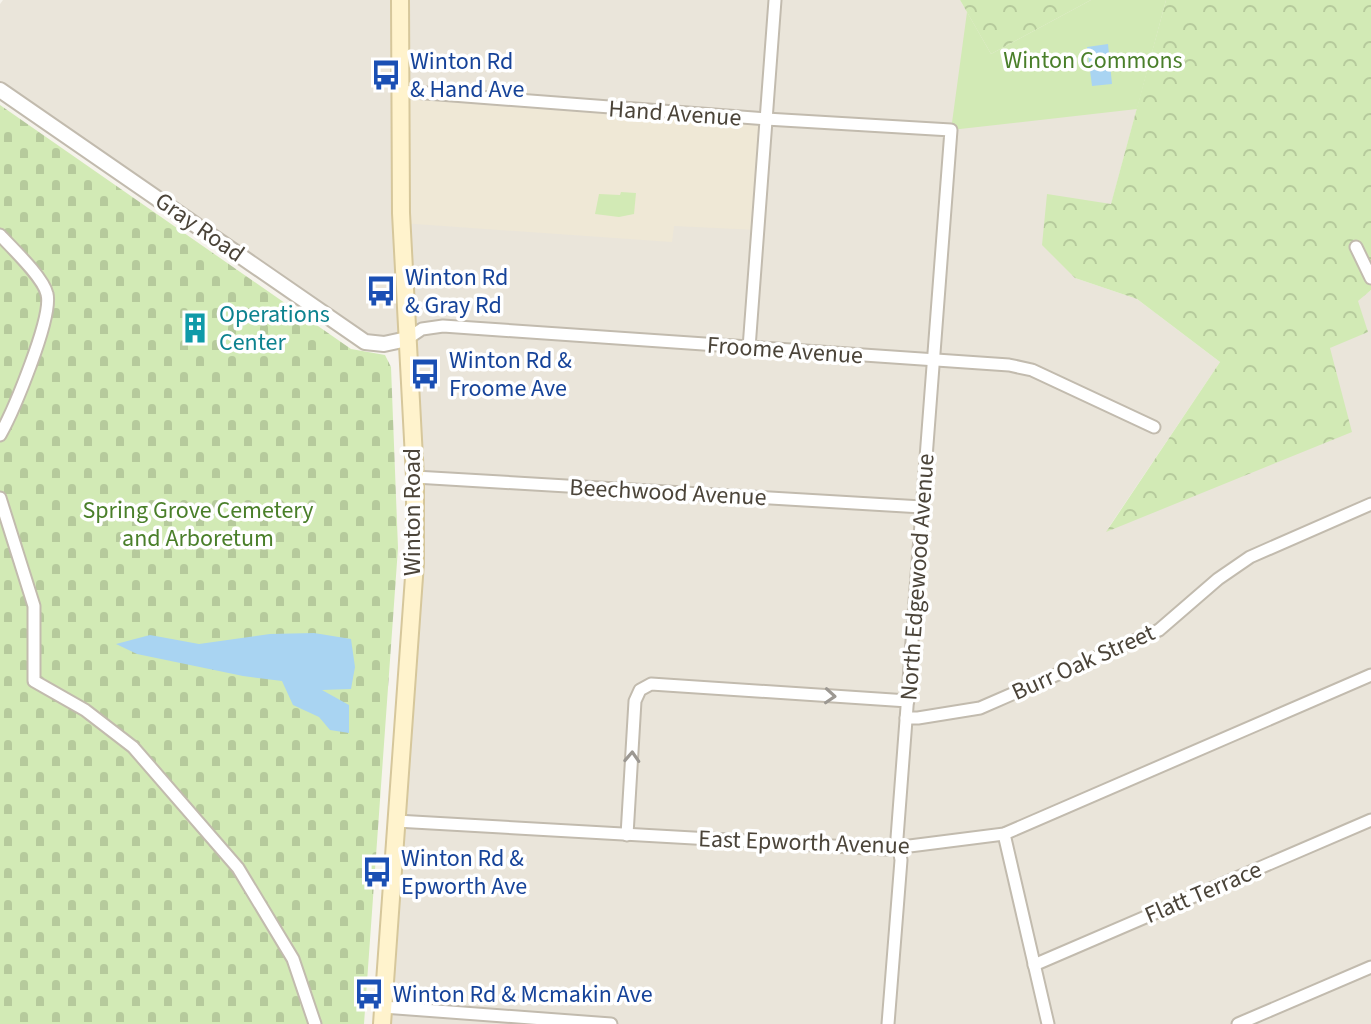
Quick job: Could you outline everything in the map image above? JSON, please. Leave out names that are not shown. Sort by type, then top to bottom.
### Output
[{"type":"main road","name":"Winton Road","points":[[383,1015],[415,563],[415,477],[401,213],[400,0]]},
{"type":"street","points":[[749,348],[775,0]]},
{"type":"street","name":"Gray Road","points":[[0,90],[365,342],[384,344],[407,339]]},
{"type":"street","name":"Hand Avenue","points":[[400,91],[951,130]]},
{"type":"street","name":"North Edgewood Avenue","points":[[888,1024],[901,860],[897,838],[951,130]]},
{"type":"street","points":[[0,235],[43,285],[47,295],[40,332],[18,399],[0,435]]},
{"type":"street","points":[[1356,247],[1371,278]]},
{"type":"street","name":"Froome Avenue","points":[[407,339],[422,329],[443,326],[1009,365],[1032,370],[1154,427]]},
{"type":"street","name":"Beechwood Avenue","points":[[415,477],[922,507]]},
{"type":"street","points":[[0,498],[34,606],[34,681],[85,710],[133,747],[238,868],[293,959],[315,1024]]},
{"type":"street","name":"Burr Oak Street","points":[[906,718],[980,708],[1159,630],[1218,579],[1250,557],[1371,504]]},
{"type":"street","name":"East Epworth Avenue","points":[[396,821],[898,849],[1004,834],[1371,675]]},
{"type":"street","points":[[627,835],[635,701],[640,690],[646,686],[908,701]]},
{"type":"street","name":"Flatt Terrace","points":[[1034,965],[1371,820]]},
{"type":"street","points":[[1004,834],[1048,1024]]},
{"type":"street","points":[[1238,1024],[1371,967]]},
{"type":"street","points":[[383,1015],[611,1024]]},
{"type":"shaded area","points":[[3,0],[960,0],[991,54],[1091,0],[1166,0],[1111,205],[1075,278],[1137,299],[1220,362],[1107,530],[1330,348],[1358,300],[1371,290],[1371,1024],[382,1024],[415,563],[407,339],[374,344],[0,90],[0,4]]},
{"type":"shaded area","points":[[400,91],[766,119],[758,230],[674,226],[672,242],[401,223]]},
{"type":"green space","points":[[960,0],[1091,0],[991,54]]},
{"type":"green space","name":"Winton Commons","points":[[1091,0],[1166,0],[1137,109],[951,130],[967,12],[991,54]]},
{"type":"green space","points":[[1166,0],[1371,0],[1371,290],[1358,301],[1368,332],[1330,348],[1352,432],[1106,532],[1220,362],[1137,299],[1075,278],[1042,245],[1047,194],[1111,204]]},
{"type":"green space","name":"Spring Grove Cemetery and Arboretum","points":[[0,105],[351,349],[385,355],[391,367],[398,548],[364,1024],[0,1024]]},
{"type":"green space","points":[[621,192],[636,193],[634,214],[619,217],[595,214],[599,194],[620,195]]},
{"type":"water","points":[[1108,44],[1112,84],[1092,86],[1087,47]]},
{"type":"water","points":[[314,633],[351,639],[355,667],[351,689],[322,690],[349,705],[349,733],[330,730],[319,717],[293,705],[282,681],[137,654],[116,644],[150,635],[199,644],[270,634]]},
{"type":"place","name":"Winton Rd & Hand Ave","points":[[386,75]]},
{"type":"place","name":"Winton Rd & Gray Rd","points":[[381,291]]},
{"type":"place","name":"Operations Center","points":[[195,328]]},
{"type":"place","name":"Winton Rd & Froome Ave","points":[[425,374]]},
{"type":"place","name":"Winton Rd & Epworth Ave","points":[[377,872]]},
{"type":"place","name":"Winton Rd & Mcmakin Ave","points":[[369,994]]}]
